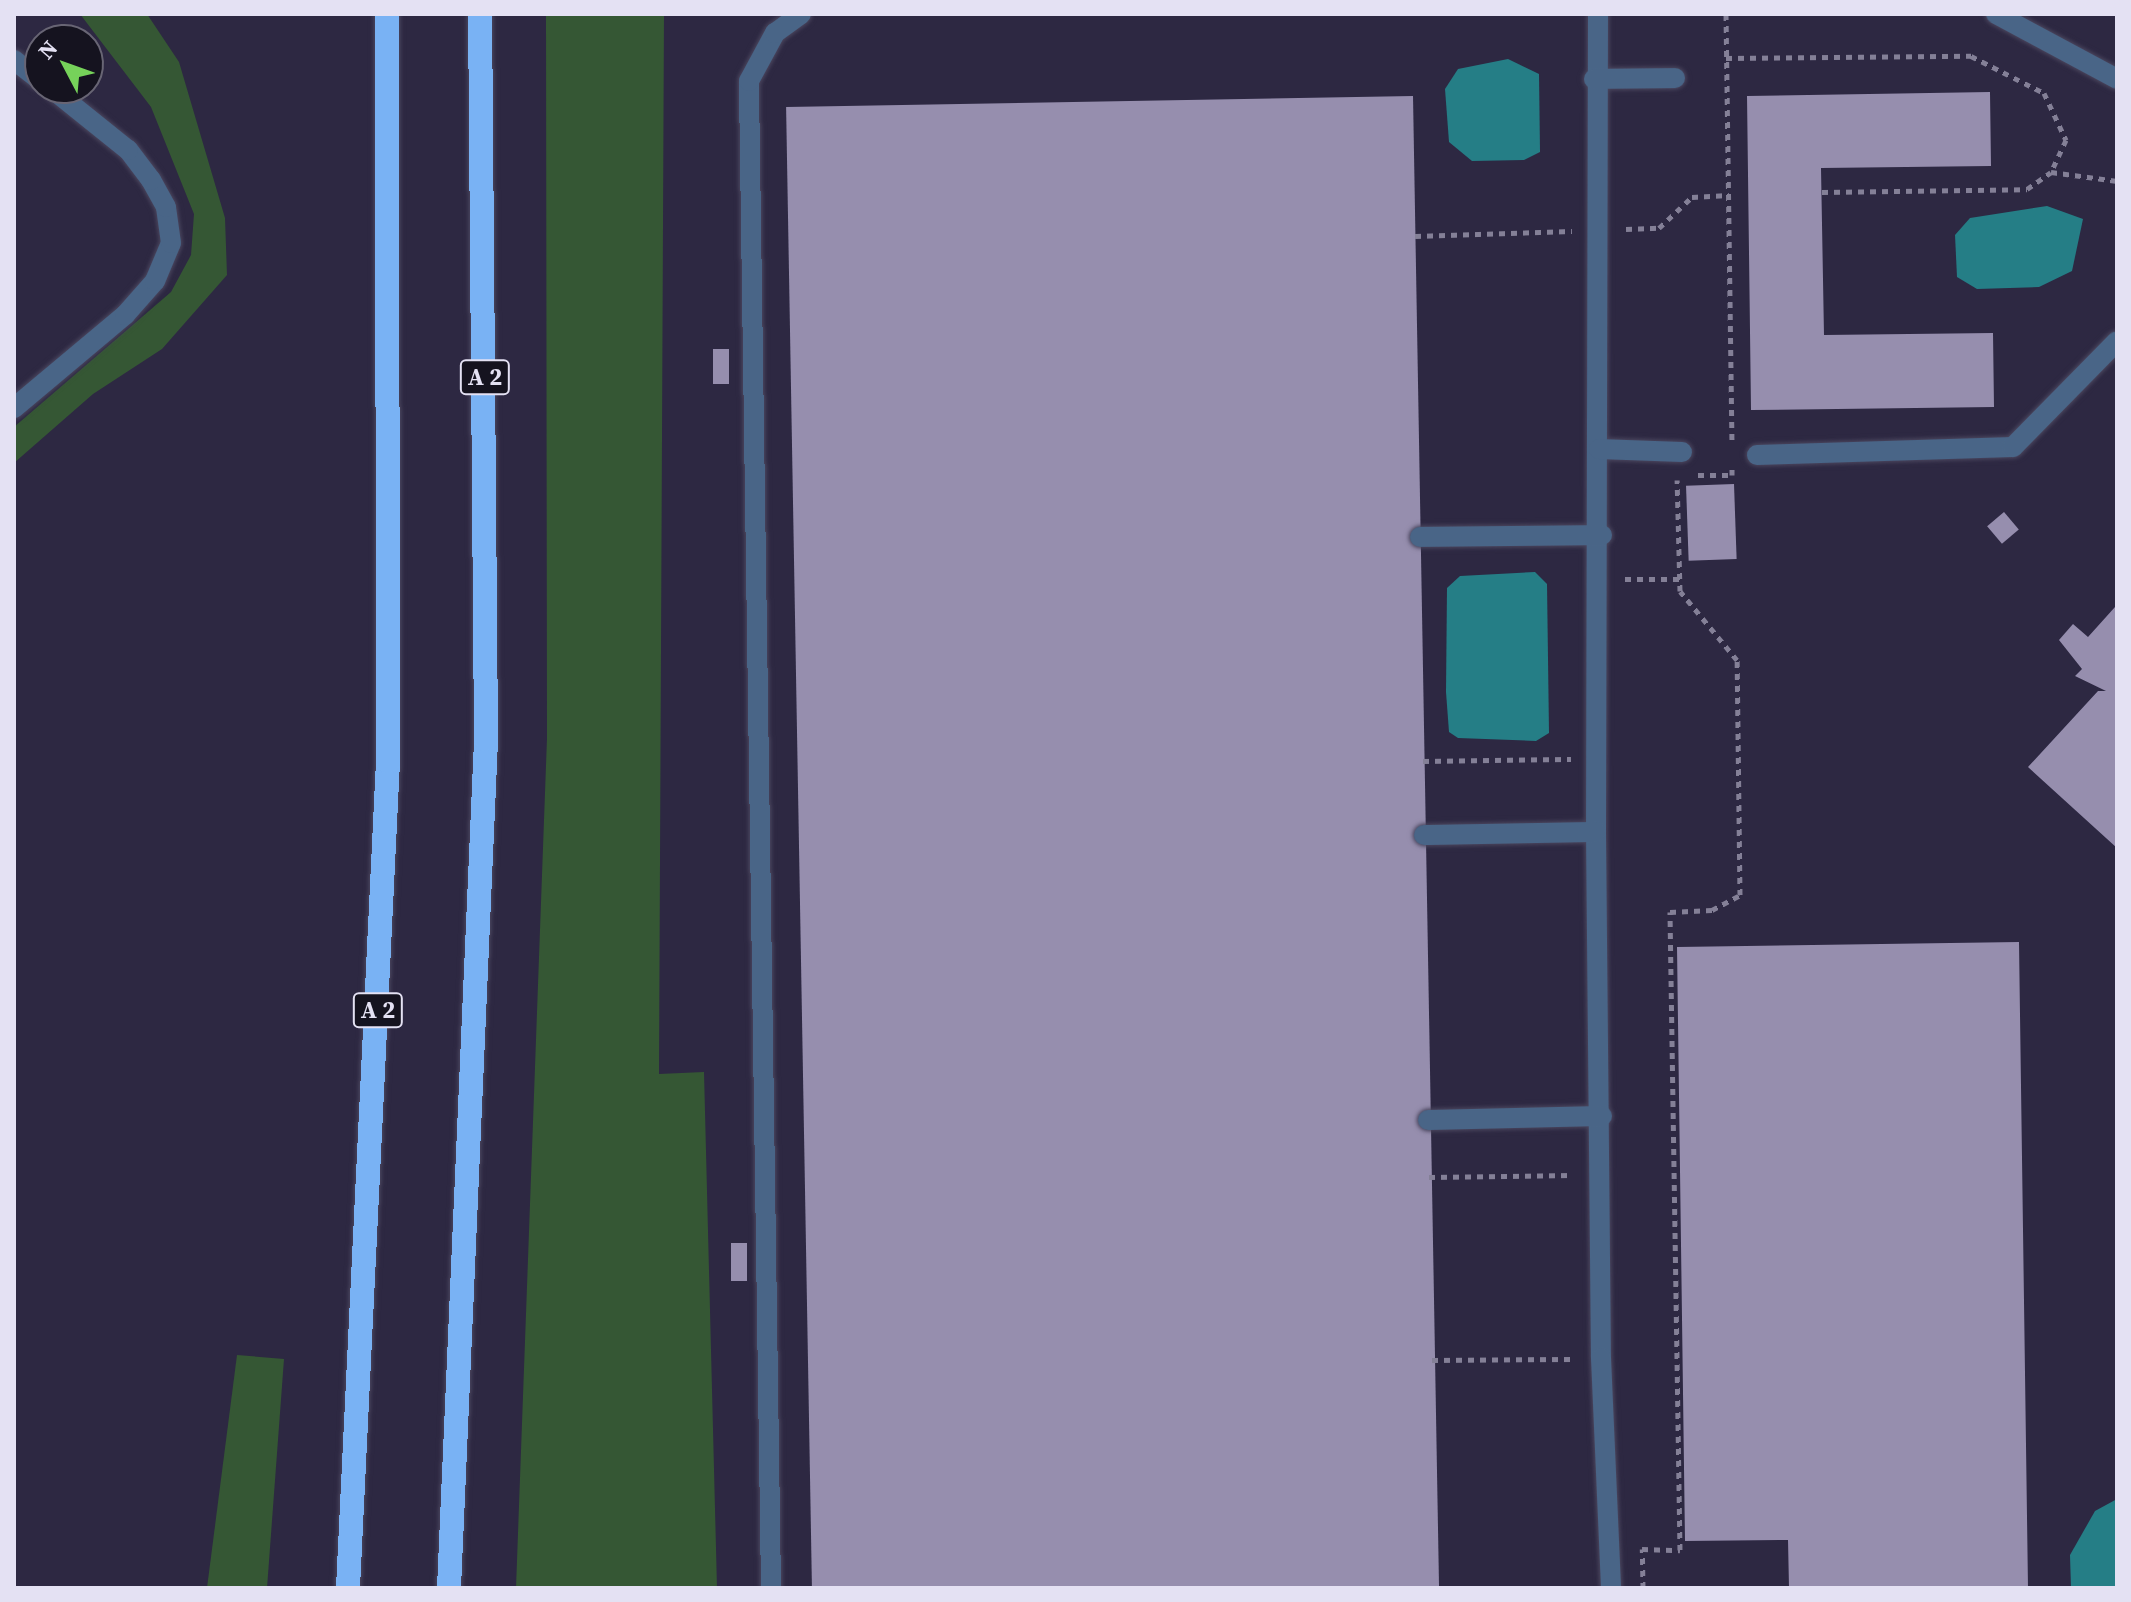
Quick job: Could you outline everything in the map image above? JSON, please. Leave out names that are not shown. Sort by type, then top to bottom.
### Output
[{"type":"highway","name":"A 2","points":[[348,1588],[388,761],[387,14]]},
{"type":"highway","name":"A 2","points":[[449,1588],[486,739],[480,14]]},
{"type":"highway","points":[[333,1588],[351,1537]]},
{"type":"street","points":[[771,1588],[749,81],[775,33],[801,14]]},
{"type":"street","points":[[1598,14],[1594,79],[1602,535],[1596,832],[1602,1116],[1601,1358],[1611,1588]]},
{"type":"street","points":[[1996,14],[2117,79]]},
{"type":"street","points":[[1594,79],[1675,78]]},
{"type":"street","points":[[14,408],[125,315],[155,281],[171,243],[166,207],[128,150],[71,104]]},
{"type":"street","points":[[1757,455],[2013,447],[2117,341]]},
{"type":"street","points":[[1599,449],[1682,452]]},
{"type":"street","points":[[1420,537],[1602,535]]},
{"type":"street","points":[[1424,835],[1596,832]]},
{"type":"street","points":[[1428,1120],[1602,1116]]},
{"type":"path","points":[[1643,1588],[1642,1549],[1680,1550],[1670,912],[1712,910],[1740,895],[1737,660],[1680,591],[1677,476],[1732,475],[1726,14]]},
{"type":"path","points":[[1726,58],[1971,56],[2044,93],[2066,140],[2051,172],[2027,189],[1822,192]]},
{"type":"path","points":[[2051,172],[2117,181]]},
{"type":"path","points":[[1600,579],[1680,579]]},
{"type":"path","points":[[1423,761],[1572,759],[1572,744]]},
{"type":"path","points":[[1429,1177],[1601,1175]]},
{"type":"path","points":[[1432,1360],[1601,1358]]},
{"type":"shaded area","points":[[80,14],[147,14],[179,62],[225,218],[227,275],[162,349],[93,394],[14,463],[14,427],[171,292],[191,255],[194,214],[151,107],[104,45],[104,24],[88,24]]},
{"type":"shaded area","points":[[546,14],[664,14],[659,1074],[704,1072],[717,1588],[516,1588],[547,738]]},
{"type":"shaded area","points":[[1508,59],[1539,74],[1540,152],[1524,160],[1472,161],[1449,142],[1445,89],[1458,69]]},
{"type":"shaded area","points":[[2047,206],[2083,219],[2072,271],[2039,287],[1977,289],[1957,277],[1955,235],[1970,218]]},
{"type":"shaded area","points":[[1535,572],[1547,584],[1549,733],[1536,741],[1458,738],[1449,732],[1446,692],[1447,588],[1460,576]]},
{"type":"shaded area","points":[[237,1355],[284,1359],[267,1588],[207,1588]]},
{"type":"shaded area","points":[[2117,1499],[2117,1588],[2071,1588],[2070,1555],[2095,1511]]},
{"type":"building","points":[[1990,92],[1991,166],[1821,168],[1824,335],[1993,333],[1994,407],[1751,410],[1747,96]]},
{"type":"building","points":[[1413,96],[1439,1588],[812,1588],[786,107]]},
{"type":"building","points":[[713,349],[729,349],[729,384],[713,384]]},
{"type":"building","points":[[1734,484],[1737,559],[1689,561],[1686,486]]},
{"type":"building","points":[[2004,512],[2019,530],[2002,544],[1987,526]]},
{"type":"building","points":[[2115,607],[2117,848],[2028,767],[2098,691],[2106,691],[2075,676],[2082,669],[2059,640],[2073,624],[2088,637]]},
{"type":"building","points":[[2019,942],[2028,1588],[1789,1588],[1788,1540],[1685,1541],[1677,947]]},
{"type":"building","points":[[731,1243],[747,1243],[747,1281],[731,1281]]}]
